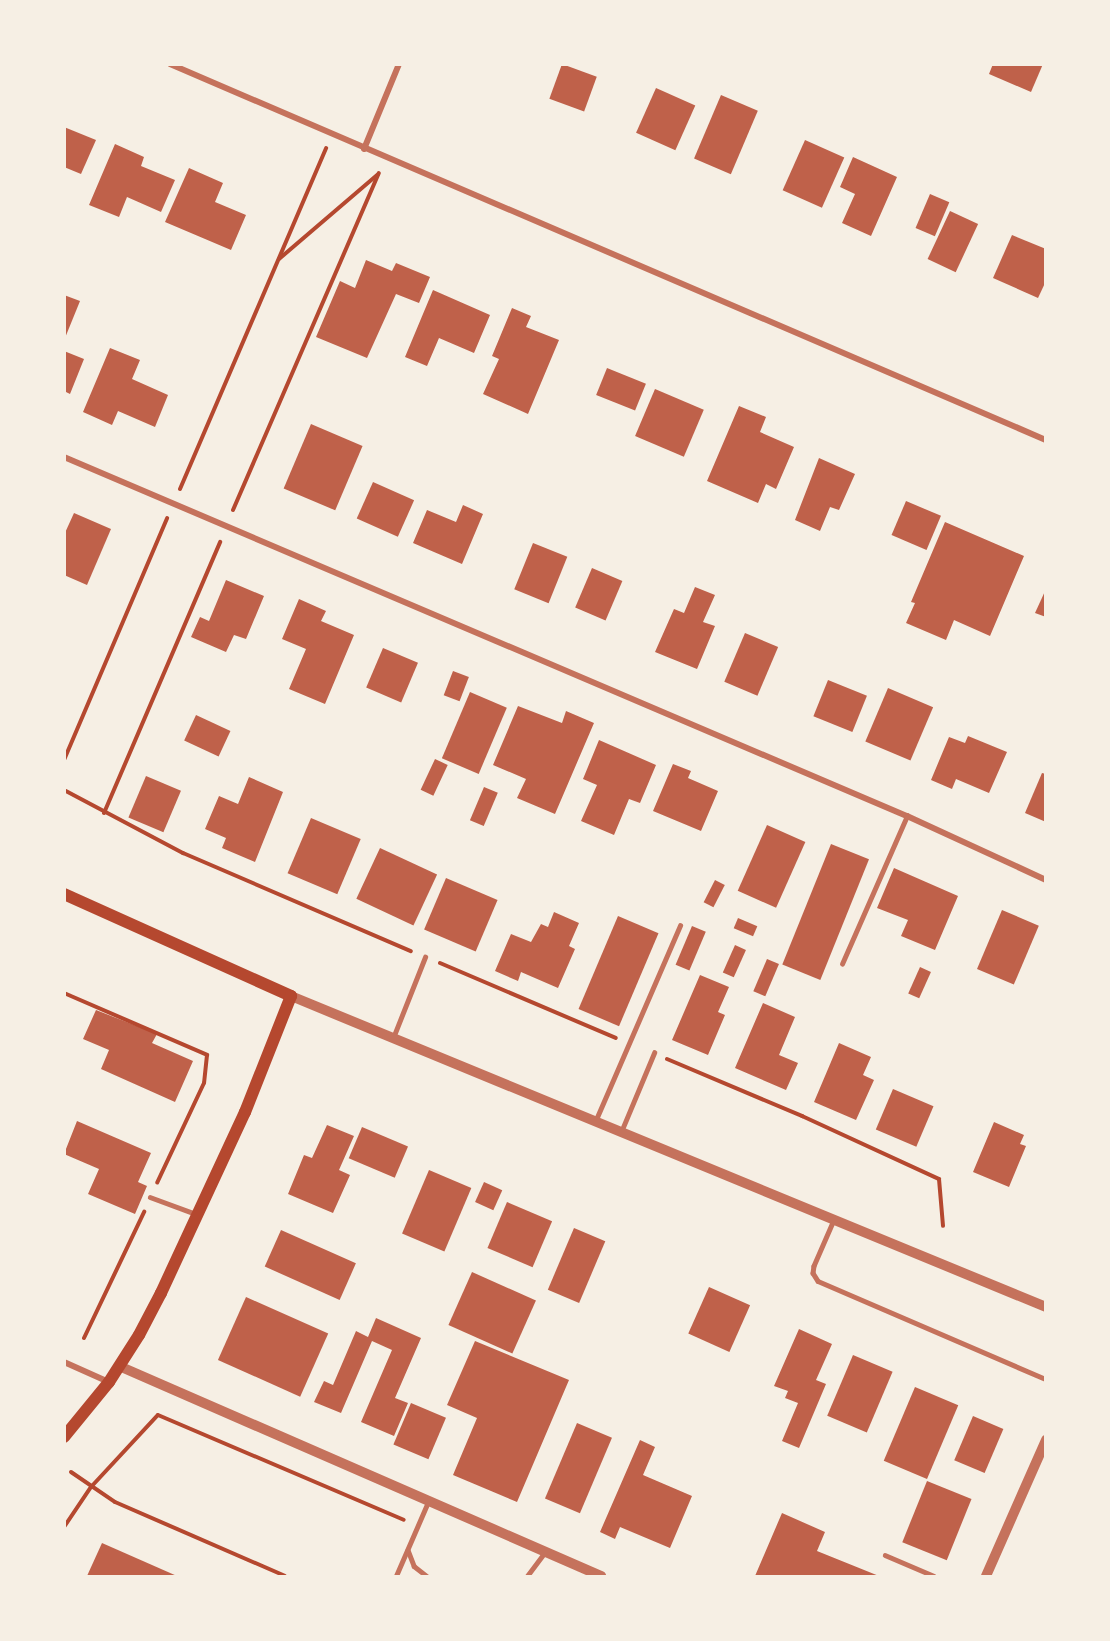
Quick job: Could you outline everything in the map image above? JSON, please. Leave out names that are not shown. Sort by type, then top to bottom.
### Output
[{"type":"main road","points":[[64,894],[291,996],[245,1112],[162,1293],[109,1382],[64,1437]]},
{"type":"street","points":[[170,64],[386,159],[1046,440]]},
{"type":"street","points":[[364,149],[399,64]]},
{"type":"street","points":[[64,457],[907,816],[1046,880]]},
{"type":"street","points":[[291,996],[1046,1307]]},
{"type":"street","points":[[64,1362],[109,1382]]},
{"type":"street","points":[[119,1366],[601,1576]]},
{"type":"street","points":[[986,1576],[1046,1440]]},
{"type":"lane","points":[[842,964],[907,816]]},
{"type":"lane","points":[[595,1122],[680,926]]},
{"type":"lane","points":[[393,1038],[425,957]]},
{"type":"lane","points":[[621,1132],[654,1053]]},
{"type":"lane","points":[[150,1197],[199,1215]]},
{"type":"lane","points":[[834,1220],[814,1266],[813,1273],[818,1281],[1046,1379]]},
{"type":"lane","points":[[396,1576],[428,1501]]},
{"type":"lane","points":[[408,1550],[414,1566],[427,1576]]},
{"type":"lane","points":[[527,1576],[545,1552]]},
{"type":"lane","points":[[885,1556],[934,1576]]},
{"type":"path","points":[[332,135],[278,260],[379,173]]},
{"type":"path","points":[[104,813],[386,159]]},
{"type":"path","points":[[64,790],[183,853],[629,1043]]},
{"type":"path","points":[[64,993],[207,1055],[204,1083],[84,1338]]},
{"type":"path","points":[[654,1053],[802,1116],[939,1179],[943,1226]]},
{"type":"path","points":[[64,1527],[92,1487],[158,1415],[418,1526]]},
{"type":"path","points":[[71,1472],[115,1502],[285,1576]]},
{"type":"building","points":[[562,64],[597,77],[584,111],[549,99]]},
{"type":"building","points":[[993,64],[1043,64],[1031,92],[989,74]]},
{"type":"building","points":[[656,88],[695,105],[675,150],[636,133]]},
{"type":"building","points":[[721,95],[758,111],[731,174],[694,159]]},
{"type":"building","points":[[64,127],[96,140],[81,174],[64,167]]},
{"type":"building","points":[[805,140],[844,157],[822,208],[783,190]]},
{"type":"building","points":[[115,144],[144,157],[141,166],[175,180],[161,212],[127,197],[119,217],[89,205]]},
{"type":"building","points":[[853,157],[897,177],[871,236],[842,223],[855,194],[840,187]]},
{"type":"building","points":[[189,168],[223,183],[215,202],[246,215],[231,250],[165,222]]},
{"type":"building","points":[[930,194],[949,202],[935,236],[916,228]]},
{"type":"building","points":[[950,211],[978,224],[956,272],[928,259]]},
{"type":"building","points":[[1012,235],[1046,249],[1046,281],[1038,298],[993,278]]},
{"type":"building","points":[[366,260],[392,271],[396,263],[430,277],[419,303],[396,294],[367,358],[316,337],[340,281],[355,288]]},
{"type":"building","points":[[433,290],[490,315],[474,353],[439,338],[427,366],[405,357]]},
{"type":"building","points":[[64,295],[80,301],[65,338],[64,338]]},
{"type":"building","points":[[512,308],[531,316],[526,327],[559,340],[528,414],[483,394],[499,359],[492,356]]},
{"type":"building","points":[[110,348],[140,360],[132,379],[168,395],[155,427],[118,411],[112,425],[83,412]]},
{"type":"building","points":[[64,351],[84,359],[70,394],[64,391]]},
{"type":"building","points":[[607,368],[646,384],[635,411],[596,395]]},
{"type":"building","points":[[655,389],[704,410],[684,457],[635,436]]},
{"type":"building","points":[[739,406],[766,417],[760,432],[794,447],[776,489],[766,484],[758,503],[707,481]]},
{"type":"building","points":[[311,424],[363,446],[335,510],[284,488]]},
{"type":"building","points":[[819,458],[855,474],[839,510],[830,507],[820,531],[795,520]]},
{"type":"building","points":[[373,482],[414,500],[398,537],[357,519]]},
{"type":"building","points":[[906,501],[941,516],[927,550],[892,535]]},
{"type":"building","points":[[463,505],[483,514],[462,564],[413,543],[427,510],[456,522]]},
{"type":"building","points":[[74,513],[111,529],[87,585],[64,575],[64,535]]},
{"type":"building","points":[[945,522],[1024,556],[990,636],[954,620],[946,640],[906,623],[915,603],[911,602]]},
{"type":"building","points":[[533,543],[567,557],[549,603],[514,589]]},
{"type":"building","points":[[592,568],[622,581],[606,620],[575,608]]},
{"type":"building","points":[[226,580],[264,596],[246,639],[234,635],[226,652],[191,637],[200,617],[209,621]]},
{"type":"building","points":[[695,587],[715,595],[703,622],[715,626],[697,669],[655,652],[674,609],[684,613]]},
{"type":"building","points":[[1046,589],[1046,617],[1035,613]]},
{"type":"building","points":[[299,599],[326,611],[321,621],[354,635],[325,704],[289,689],[306,649],[282,639]]},
{"type":"building","points":[[745,633],[778,647],[757,696],[724,682]]},
{"type":"building","points":[[383,648],[418,663],[401,702],[366,688]]},
{"type":"building","points":[[453,671],[469,677],[460,701],[444,695]]},
{"type":"building","points":[[828,680],[867,696],[852,732],[813,716]]},
{"type":"building","points":[[888,688],[933,707],[910,761],[865,741]]},
{"type":"building","points":[[470,692],[507,708],[479,774],[442,758]]},
{"type":"building","points":[[518,706],[562,723],[566,711],[594,723],[555,814],[517,798],[526,779],[493,765]]},
{"type":"building","points":[[196,715],[230,731],[219,756],[184,740]]},
{"type":"building","points":[[968,736],[1007,752],[989,793],[956,779],[952,789],[931,780],[949,737],[965,743]]},
{"type":"building","points":[[599,740],[656,765],[640,803],[629,799],[614,835],[581,821],[597,785],[583,779]]},
{"type":"building","points":[[435,759],[448,765],[433,796],[421,790]]},
{"type":"building","points":[[673,764],[691,771],[688,778],[718,791],[701,831],[653,811]]},
{"type":"building","points":[[1042,773],[1046,774],[1046,822],[1025,813]]},
{"type":"building","points":[[146,776],[181,791],[163,832],[128,817]]},
{"type":"building","points":[[249,777],[283,792],[255,862],[222,848],[226,838],[205,829],[219,796],[238,804]]},
{"type":"building","points":[[484,787],[498,793],[484,826],[470,820]]},
{"type":"building","points":[[311,818],[361,839],[337,894],[288,873]]},
{"type":"building","points":[[767,825],[805,842],[776,908],[738,891]]},
{"type":"building","points":[[831,844],[869,859],[820,980],[782,965]]},
{"type":"building","points":[[380,848],[437,875],[413,925],[356,899]]},
{"type":"building","points":[[894,868],[958,896],[935,950],[901,936],[908,920],[877,908]]},
{"type":"building","points":[[446,878],[498,900],[476,951],[424,930]]},
{"type":"building","points":[[715,880],[725,885],[713,907],[704,902]]},
{"type":"building","points":[[1002,910],[1039,926],[1014,985],[977,969]]},
{"type":"building","points":[[554,912],[579,923],[569,946],[575,949],[558,988],[521,972],[518,981],[495,971],[511,934],[531,942],[541,924],[548,927]]},
{"type":"building","points":[[618,916],[659,933],[619,1026],[579,1009]]},
{"type":"building","points":[[738,918],[757,926],[753,936],[734,928]]},
{"type":"building","points":[[692,926],[706,932],[689,971],[676,965]]},
{"type":"building","points":[[735,945],[746,950],[734,977],[723,972]]},
{"type":"building","points":[[767,959],[779,964],[765,996],[753,991]]},
{"type":"building","points":[[920,967],[931,972],[919,998],[908,993]]},
{"type":"building","points":[[700,975],[729,987],[718,1012],[725,1015],[708,1055],[672,1040]]},
{"type":"building","points":[[763,1003],[795,1017],[779,1055],[798,1063],[786,1090],[735,1068]]},
{"type":"building","points":[[96,1010],[157,1034],[152,1043],[193,1061],[175,1102],[101,1069],[109,1050],[83,1039]]},
{"type":"building","points":[[839,1043],[871,1057],[863,1075],[874,1080],[856,1120],[814,1102]]},
{"type":"building","points":[[893,1089],[934,1106],[916,1147],[876,1130]]},
{"type":"building","points":[[77,1121],[151,1153],[138,1182],[147,1186],[135,1214],[88,1194],[99,1169],[64,1154]]},
{"type":"building","points":[[994,1122],[1024,1135],[1020,1144],[1026,1146],[1009,1187],[973,1172]]},
{"type":"building","points":[[327,1125],[354,1136],[339,1170],[350,1175],[333,1213],[288,1194],[304,1155],[312,1158]]},
{"type":"building","points":[[362,1127],[408,1147],[395,1178],[349,1158]]},
{"type":"building","points":[[429,1170],[471,1188],[444,1251],[402,1234]]},
{"type":"building","points":[[484,1182],[502,1190],[493,1210],[475,1202]]},
{"type":"building","points":[[507,1202],[552,1221],[533,1267],[487,1248]]},
{"type":"building","points":[[574,1228],[605,1241],[579,1303],[548,1290]]},
{"type":"building","points":[[281,1230],[356,1263],[340,1300],[265,1267]]},
{"type":"building","points":[[472,1272],[536,1300],[512,1353],[448,1325]]},
{"type":"building","points":[[709,1287],[750,1305],[729,1352],[688,1334]]},
{"type":"building","points":[[246,1297],[328,1334],[300,1397],[218,1360]]},
{"type":"building","points":[[376,1318],[421,1338],[395,1398],[408,1403],[394,1436],[361,1422],[392,1350],[372,1341],[341,1413],[314,1402],[324,1381],[333,1385],[356,1331],[368,1337]]},
{"type":"building","points":[[799,1329],[832,1344],[816,1380],[826,1384],[799,1448],[782,1441],[798,1403],[785,1398],[788,1391],[774,1386]]},
{"type":"building","points":[[475,1341],[569,1380],[517,1502],[453,1475],[477,1418],[447,1405]]},
{"type":"building","points":[[853,1355],[893,1372],[867,1433],[827,1416]]},
{"type":"building","points":[[915,1387],[958,1405],[927,1479],[884,1461]]},
{"type":"building","points":[[411,1403],[446,1418],[428,1459],[393,1444]]},
{"type":"building","points":[[973,1416],[1003,1429],[985,1473],[954,1460]]},
{"type":"building","points":[[577,1423],[612,1438],[580,1513],[545,1498]]},
{"type":"building","points":[[640,1440],[655,1447],[643,1475],[692,1496],[670,1548],[620,1527],[615,1539],[600,1532]]},
{"type":"building","points":[[927,1481],[972,1499],[947,1560],[902,1542]]},
{"type":"building","points":[[782,1513],[825,1532],[817,1551],[879,1576],[755,1576]]},
{"type":"building","points":[[102,1543],[177,1576],[87,1576]]}]
